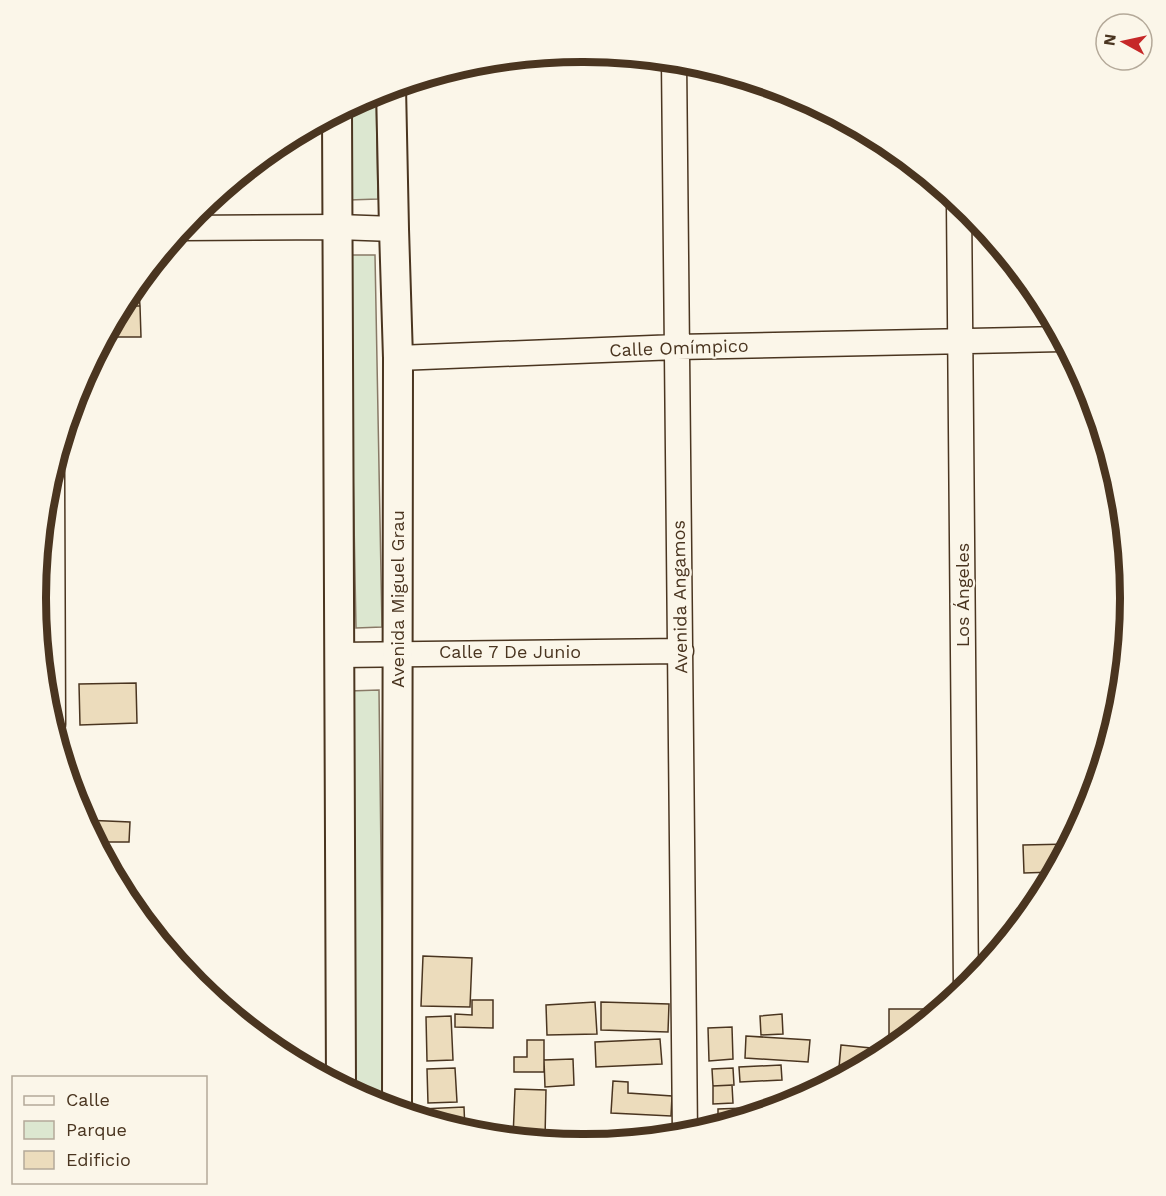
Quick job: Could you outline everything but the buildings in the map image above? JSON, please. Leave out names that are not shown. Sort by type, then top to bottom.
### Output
[{"type":"street","name":"Avenida Angamos","points":[[674,70],[685,1125]]},
{"type":"street","name":"Avenida Miguel Grau","points":[[391,97],[398,358],[397,1101]]},
{"type":"street","points":[[337,122],[341,1076]]},
{"type":"street","name":"Los Ángeles","points":[[959,216],[966,973]]},
{"type":"street","points":[[195,228],[393,229]]},
{"type":"street","name":"Calle Omímpico","points":[[398,358],[677,347],[1053,339]]},
{"type":"street","points":[[52,522],[52,674]]},
{"type":"street","name":"Calle 7 De Junio","points":[[339,655],[681,651]]},
{"type":"green space","points":[[376,103],[378,199],[349,200],[347,116]]},
{"type":"green space","points":[[349,255],[375,255],[382,627],[356,628]]},
{"type":"green space","points":[[379,690],[384,1096],[349,1080],[349,691]]}]
